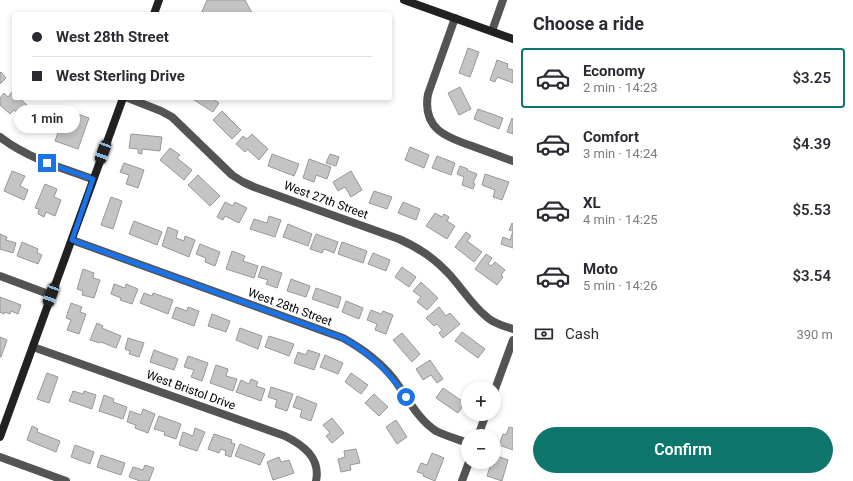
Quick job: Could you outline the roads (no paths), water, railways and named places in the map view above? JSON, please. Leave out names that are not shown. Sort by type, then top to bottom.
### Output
[{"type":"street","points":[[155,12],[159,0]]},
{"type":"street","points":[[404,0],[513,39]]},
{"type":"street","points":[[492,31],[503,0]]},
{"type":"street","points":[[455,18],[428,94],[426,102],[429,116],[435,127],[445,136],[513,161]]},
{"type":"street","points":[[0,437],[122,100]]},
{"type":"street","name":"West 27th Street","points":[[133,100],[162,111],[172,117],[232,175],[243,182],[414,246],[429,256],[446,272],[488,318],[496,323],[513,329]]},
{"type":"street","points":[[0,137],[18,149],[47,163],[93,179]]},
{"type":"street","name":"West 28th Street","points":[[72,240],[343,338],[364,351],[393,378],[413,407],[431,426],[445,435],[461,441]]},
{"type":"street","points":[[0,276],[51,295]]},
{"type":"street","points":[[498,381],[513,340]]},
{"type":"street","name":"West Bristol Drive","points":[[33,347],[284,436],[297,442],[312,456],[315,462],[317,469],[316,481]]},
{"type":"street","points":[[0,457],[66,481]]},
{"type":"street","points":[[462,481],[466,469]]}]
